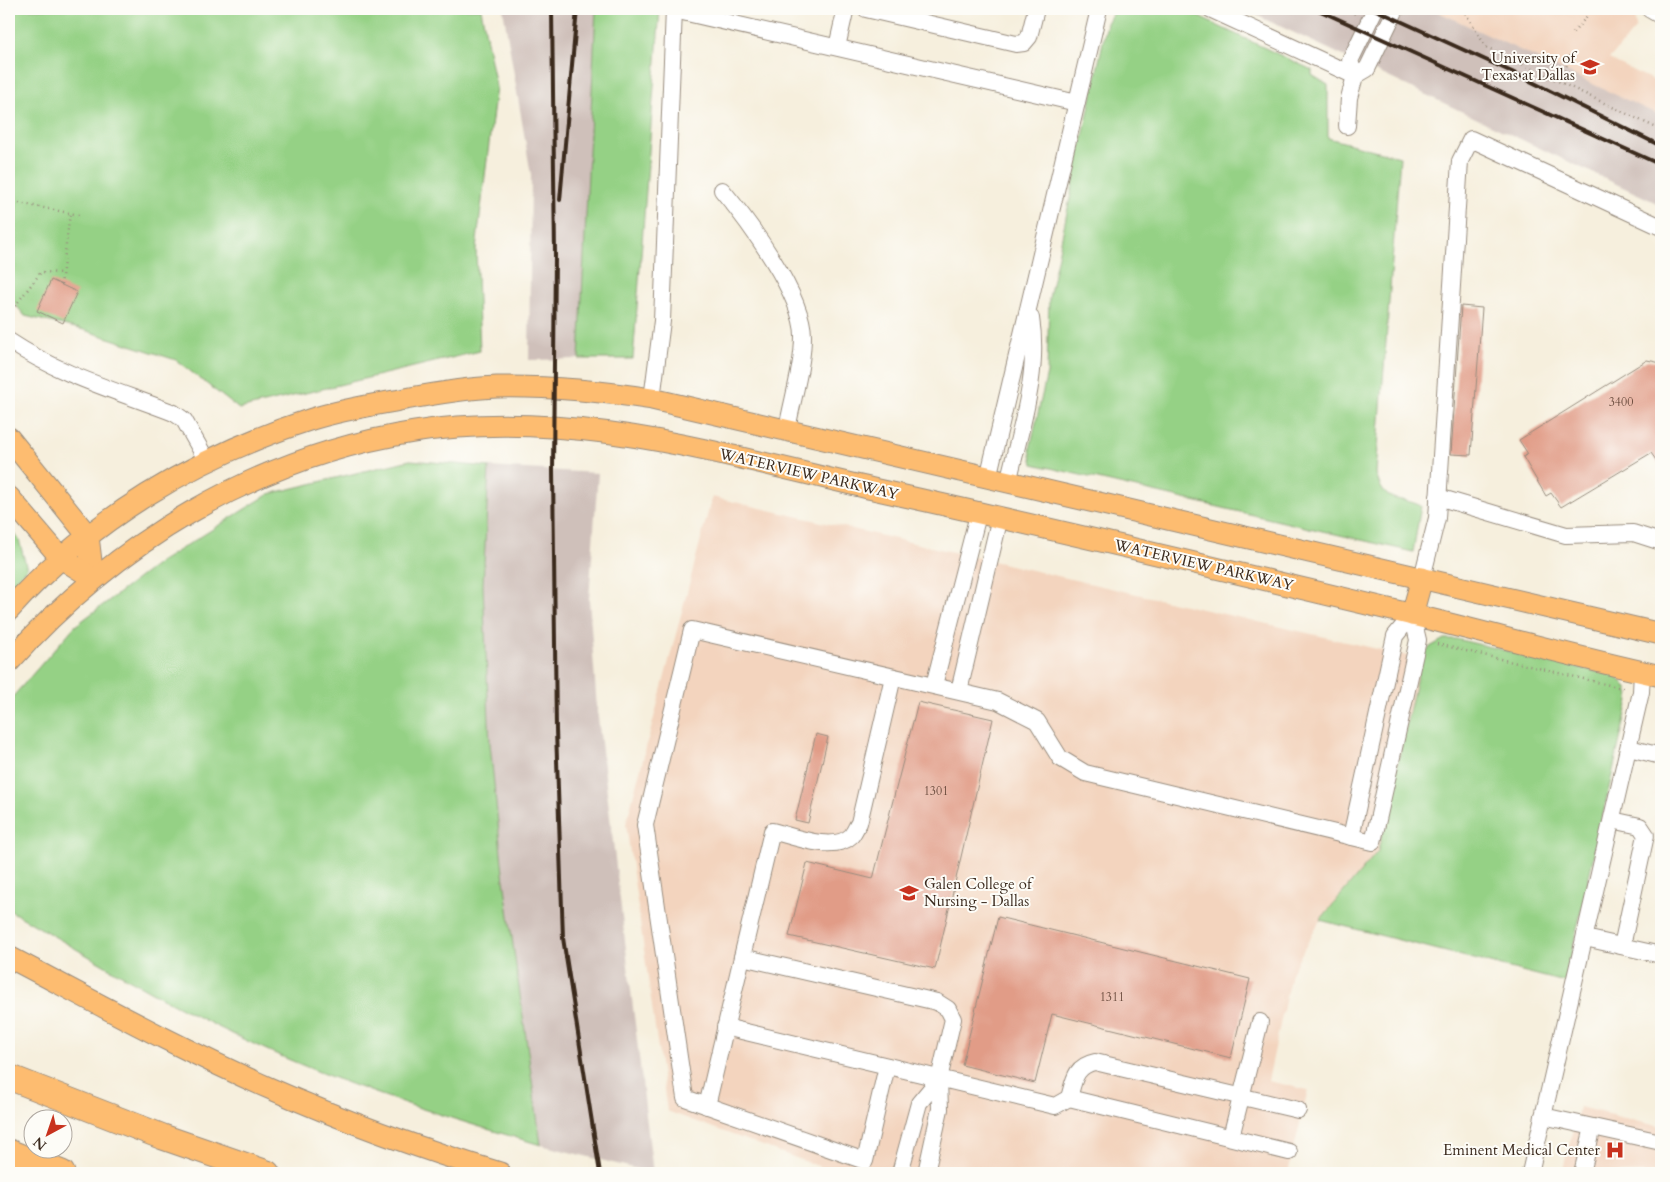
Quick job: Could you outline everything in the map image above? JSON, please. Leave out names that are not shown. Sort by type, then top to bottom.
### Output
[{"type":"highway","points":[[9,1077],[163,1137],[267,1173]]},
{"type":"highway","points":[[9,1152],[62,1173]]},
{"type":"main road","points":[[9,610],[61,558],[88,536],[150,494],[207,461],[313,419],[421,396],[497,387],[573,389],[652,399],[1661,634]]},
{"type":"main road","name":"WATERVIEW PARKWAY","points":[[9,662],[41,625],[93,578],[150,536],[193,510],[252,479],[303,460],[411,432],[458,426],[536,425],[635,435],[979,512],[1652,674]]},
{"type":"main road","points":[[9,438],[88,536],[93,578]]},
{"type":"main road","points":[[979,512],[998,481]]},
{"type":"main road","points":[[998,481],[1000,517]]},
{"type":"main road","points":[[9,497],[61,558],[93,578]]},
{"type":"main road","points":[[1412,615],[1422,578]]},
{"type":"main road","points":[[9,957],[168,1040],[268,1088],[369,1129],[500,1173]]},
{"type":"street","points":[[652,399],[662,321],[674,9],[1077,103]]},
{"type":"street","points":[[832,46],[837,9]]},
{"type":"street","points":[[832,46],[846,12],[844,9]]},
{"type":"street","points":[[866,9],[1016,44],[1024,43],[1029,37],[1036,9]]},
{"type":"street","points":[[998,481],[1029,308],[1099,9]]},
{"type":"street","points":[[1210,9],[1355,76]]},
{"type":"street","points":[[1347,126],[1349,98],[1355,76],[1350,61],[1375,9]]},
{"type":"street","points":[[1355,76],[1367,69],[1396,9]]},
{"type":"street","points":[[1649,9],[1661,16]]},
{"type":"street","points":[[1422,578],[1437,518],[1460,161],[1471,139],[1661,227]]},
{"type":"street","points":[[722,190],[756,231],[797,306],[803,335],[787,430]]},
{"type":"street","points":[[9,341],[30,355],[76,378],[174,413],[184,420],[207,461]]},
{"type":"street","points":[[1438,497],[1566,535],[1633,534],[1661,542]]},
{"type":"street","points":[[934,685],[979,512]]},
{"type":"street","points":[[959,691],[1000,517]]},
{"type":"street","points":[[1351,837],[1395,636],[1412,615]]},
{"type":"street","points":[[887,1066],[865,1161],[685,1098],[645,825],[692,630],[998,700],[1037,721],[1060,758],[1085,772],[1373,842],[1418,640],[1412,615]]},
{"type":"street","points":[[1530,1173],[1641,692],[1652,674]]},
{"type":"street","points":[[707,1106],[772,831],[828,844],[839,843],[851,836],[859,823],[893,677]]},
{"type":"street","points":[[1628,748],[1661,756]]},
{"type":"street","points":[[1612,820],[1640,826],[1646,835],[1622,946]]},
{"type":"street","points":[[1585,938],[1661,955]]},
{"type":"street","points":[[742,957],[937,1002],[948,1009],[952,1019],[939,1079],[940,1109],[926,1173]]},
{"type":"street","points":[[1231,1137],[1260,1022]]},
{"type":"street","points":[[725,1027],[1055,1106],[1069,1098],[1289,1152]]},
{"type":"street","points":[[1069,1098],[1076,1073],[1084,1064],[1095,1062],[1298,1110]]},
{"type":"street","points":[[900,1173],[919,1103],[939,1079]]},
{"type":"street","points":[[1543,1116],[1661,1142]]},
{"type":"street","points":[[1582,1173],[1593,1127]]},
{"type":"path","points":[[1345,9],[1355,14]]},
{"type":"path","points":[[1456,9],[1466,14],[1486,47],[1661,130]]},
{"type":"path","points":[[1573,33],[1594,9]]},
{"type":"path","points":[[1559,80],[1566,70],[1571,54]]},
{"type":"path","points":[[9,201],[80,215]]},
{"type":"path","points":[[61,285],[70,213]]},
{"type":"path","points":[[9,314],[41,272],[63,273]]},
{"type":"path","points":[[1437,644],[1628,689]]},
{"type":"shaded area","points":[[503,9],[596,9],[579,359],[529,360],[531,175]]},
{"type":"shaded area","points":[[1243,9],[1432,9],[1661,116],[1661,205]]},
{"type":"shaded area","name":"University of Texas at Dallas","points":[[1432,9],[1634,9],[1636,28],[1609,59],[1661,84],[1661,117]]},
{"type":"shaded area","points":[[489,467],[598,473],[589,599],[597,709],[653,1173],[541,1145],[503,873],[490,744],[483,585]]},
{"type":"shaded area","points":[[712,497],[1421,659],[1378,851],[1320,920],[1291,973],[1268,1081],[1308,1090],[1288,1173],[837,1173],[667,1111],[626,824]]},
{"type":"shaded area","name":"Eminent Medical Center","points":[[1579,1107],[1661,1127],[1661,1173],[1562,1173]]},
{"type":"green space","points":[[9,9],[481,9],[496,87],[476,249],[480,351],[239,409],[176,360],[84,330],[25,316],[9,297]]},
{"type":"green space","points":[[596,9],[660,9],[633,359],[579,359]]},
{"type":"green space","points":[[1115,9],[1182,9],[1312,70],[1312,75],[1328,85],[1328,138],[1400,157],[1376,473],[1379,484],[1388,495],[1421,506],[1413,552],[1033,464],[1030,449],[1047,373],[1049,298],[1107,23]]},
{"type":"green space","points":[[410,460],[489,467],[483,585],[490,744],[503,873],[541,1145],[383,1096],[290,1060],[218,1027],[147,990],[9,910],[9,701],[75,626],[160,562],[269,494]]},
{"type":"green space","points":[[9,528],[19,540],[27,569],[9,587]]},
{"type":"green space","points":[[1444,639],[1456,639],[1615,676],[1627,689],[1629,700],[1565,982],[1320,920],[1378,851],[1421,659],[1430,647]]},
{"type":"building","points":[[51,280],[77,292],[63,323],[37,311]]},
{"type":"building","points":[[1461,306],[1482,308],[1471,455],[1451,454]]},
{"type":"building","points":[[1647,360],[1661,363],[1661,467],[1651,453],[1561,507],[1551,493],[1546,496],[1523,457],[1528,454],[1519,440]]},
{"type":"building","points":[[918,702],[993,719],[935,969],[789,936],[807,863],[873,879]]},
{"type":"building","points":[[816,734],[828,737],[808,823],[795,820]]},
{"type":"building","points":[[998,917],[1250,979],[1231,1058],[1052,1014],[1035,1083],[962,1065]]},
{"type":"railway","points":[[552,9],[555,255],[553,470],[556,730],[563,938],[600,1173]]},
{"type":"railway","points":[[560,200],[577,9]]},
{"type":"railway","points":[[1316,9],[1661,165]]},
{"type":"railway","points":[[1374,9],[1512,72],[1661,146]]},
{"type":"place","name":"University of Texas at Dallas","points":[[1590,67]]},
{"type":"place","name":"Galen College of Nursing - Dallas","points":[[909,893]]},
{"type":"place","name":"Eminent Medical Center","points":[[1615,1150]]}]
